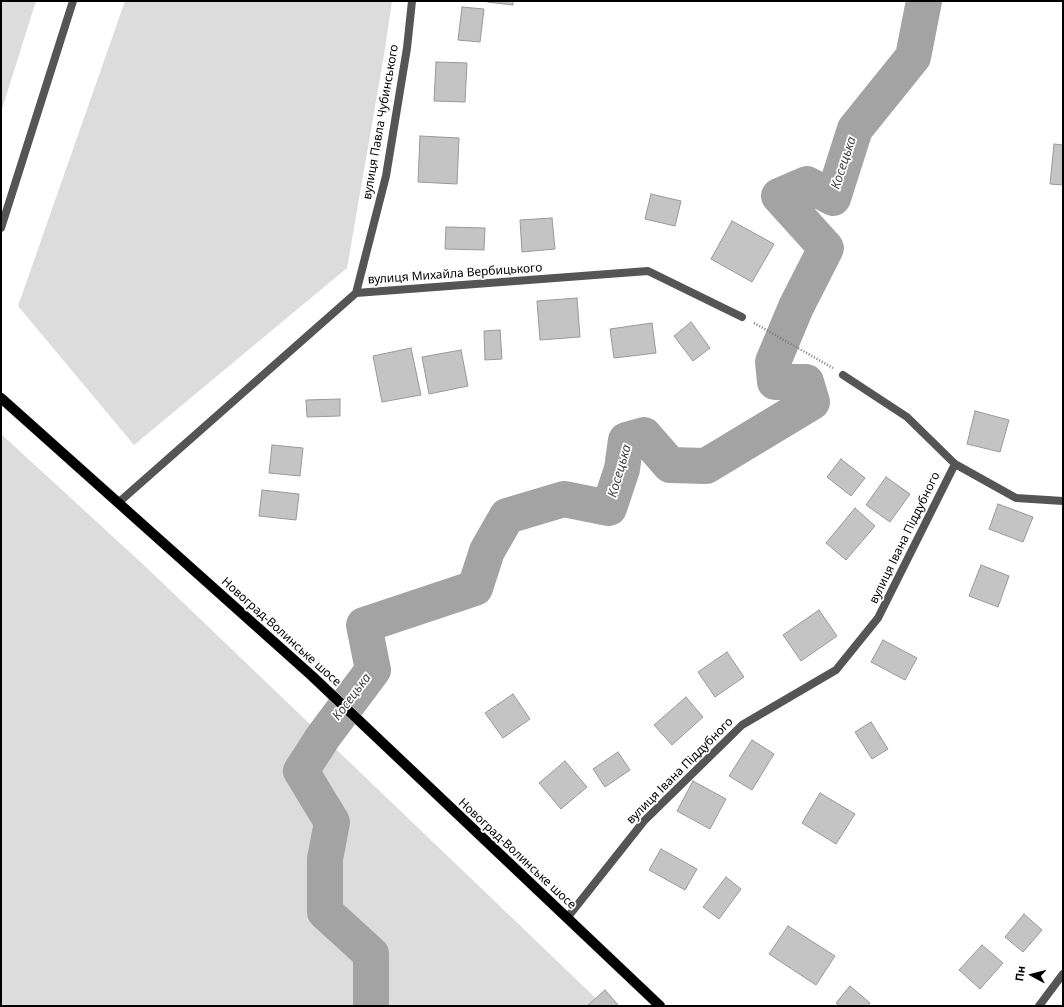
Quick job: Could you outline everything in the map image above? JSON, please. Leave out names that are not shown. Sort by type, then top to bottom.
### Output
[{"type":"main road","name":"Новоград-Волинське шосе","points":[[1,398],[312,676],[660,1006]]},
{"type":"street","points":[[1,228],[74,1]]},
{"type":"street","name":"вулиця Павла Чубинського","points":[[356,294],[386,176],[407,48],[412,1]]},
{"type":"street","name":"вулиця Михайла Вербицького","points":[[118,502],[356,294],[648,271],[742,317]]},
{"type":"street","points":[[844,375],[907,417],[955,464],[1016,498],[1063,501]]},
{"type":"street","name":"вулиця Івана Піддубного","points":[[567,918],[644,821],[742,725],[836,670],[878,618],[955,464]]},
{"type":"street","points":[[1039,1006],[1063,974]]},
{"type":"path","points":[[742,317],[844,375]]},
{"type":"shaded area","points":[[1,1],[36,1],[1,112]]},
{"type":"shaded area","points":[[125,1],[392,1],[347,268],[134,445],[18,306]]},
{"type":"shaded area","points":[[1,434],[147,568],[604,1006],[1,1006]]},
{"type":"shaded area","points":[[368,676],[377,683],[366,695],[346,686]]},
{"type":"shaded area","points":[[314,740],[324,752],[298,797],[294,772]]},
{"type":"building","points":[[513,1],[513,5],[487,2]]},
{"type":"building","points":[[462,7],[484,9],[480,42],[458,40]]},
{"type":"building","points":[[436,62],[467,63],[465,102],[434,101]]},
{"type":"building","points":[[420,136],[459,138],[457,184],[418,182]]},
{"type":"building","points":[[1054,144],[1063,145],[1063,185],[1050,184]]},
{"type":"building","points":[[651,194],[681,201],[675,226],[645,219]]},
{"type":"building","points":[[552,218],[555,249],[522,252],[520,220]]},
{"type":"building","points":[[732,221],[774,244],[752,282],[711,259]]},
{"type":"building","points":[[446,227],[485,228],[484,250],[445,249]]},
{"type":"building","points":[[577,298],[580,337],[540,340],[537,301]]},
{"type":"building","points":[[691,322],[710,348],[693,361],[674,336]]},
{"type":"building","points":[[652,323],[656,353],[614,358],[610,329]]},
{"type":"building","points":[[500,330],[502,359],[485,360],[484,331]]},
{"type":"building","points":[[411,348],[421,395],[382,402],[373,356]]},
{"type":"building","points":[[461,350],[468,386],[429,394],[422,357]]},
{"type":"building","points":[[340,399],[340,416],[307,417],[306,400]]},
{"type":"building","points":[[975,411],[1009,420],[1000,452],[967,444]]},
{"type":"building","points":[[272,445],[303,448],[300,476],[269,473]]},
{"type":"building","points":[[841,459],[865,478],[851,496],[827,477]]},
{"type":"building","points":[[886,477],[910,494],[890,522],[866,505]]},
{"type":"building","points":[[262,490],[299,494],[296,520],[259,516]]},
{"type":"building","points":[[998,504],[1033,517],[1023,542],[989,529]]},
{"type":"building","points":[[855,508],[875,526],[846,560],[826,543]]},
{"type":"building","points":[[981,565],[1009,576],[998,607],[969,596]]},
{"type":"building","points":[[819,610],[837,636],[801,661],[783,635]]},
{"type":"building","points":[[883,640],[917,658],[905,680],[871,662]]},
{"type":"building","points":[[727,652],[744,677],[715,697],[698,672]]},
{"type":"building","points":[[513,694],[530,719],[503,738],[485,713]]},
{"type":"building","points":[[686,697],[703,717],[672,745],[654,725]]},
{"type":"building","points":[[871,722],[888,749],[872,759],[855,732]]},
{"type":"building","points":[[752,740],[774,754],[752,790],[729,776]]},
{"type":"building","points":[[618,752],[630,770],[605,787],[593,769]]},
{"type":"building","points":[[565,761],[587,787],[561,809],[539,783]]},
{"type":"building","points":[[693,781],[726,799],[710,829],[677,811]]},
{"type":"building","points":[[820,793],[855,814],[836,844],[802,823]]},
{"type":"building","points":[[661,849],[697,869],[685,890],[649,870]]},
{"type":"building","points":[[726,877],[741,889],[719,919],[703,907]]},
{"type":"building","points":[[1024,914],[1042,930],[1023,952],[1005,937]]},
{"type":"building","points":[[788,926],[835,956],[816,985],[769,954]]},
{"type":"building","points":[[982,945],[1003,963],[980,989],[959,970]]},
{"type":"building","points":[[850,986],[870,1003],[868,1006],[840,1006],[836,1003]]},
{"type":"building","points":[[605,990],[619,1006],[587,1006]]},
{"type":"waterway","name":"Косецька","points":[[371,1006],[371,954],[325,912],[325,859],[332,822],[301,771],[323,737],[373,670],[364,625],[475,588],[487,551],[507,516],[564,499],[609,508],[622,469],[626,440],[644,435],[670,465],[706,466],[812,402],[806,382],[775,382],[773,362],[796,307],[826,248],[779,196],[807,184],[833,198],[855,129],[913,57],[924,1]]}]
